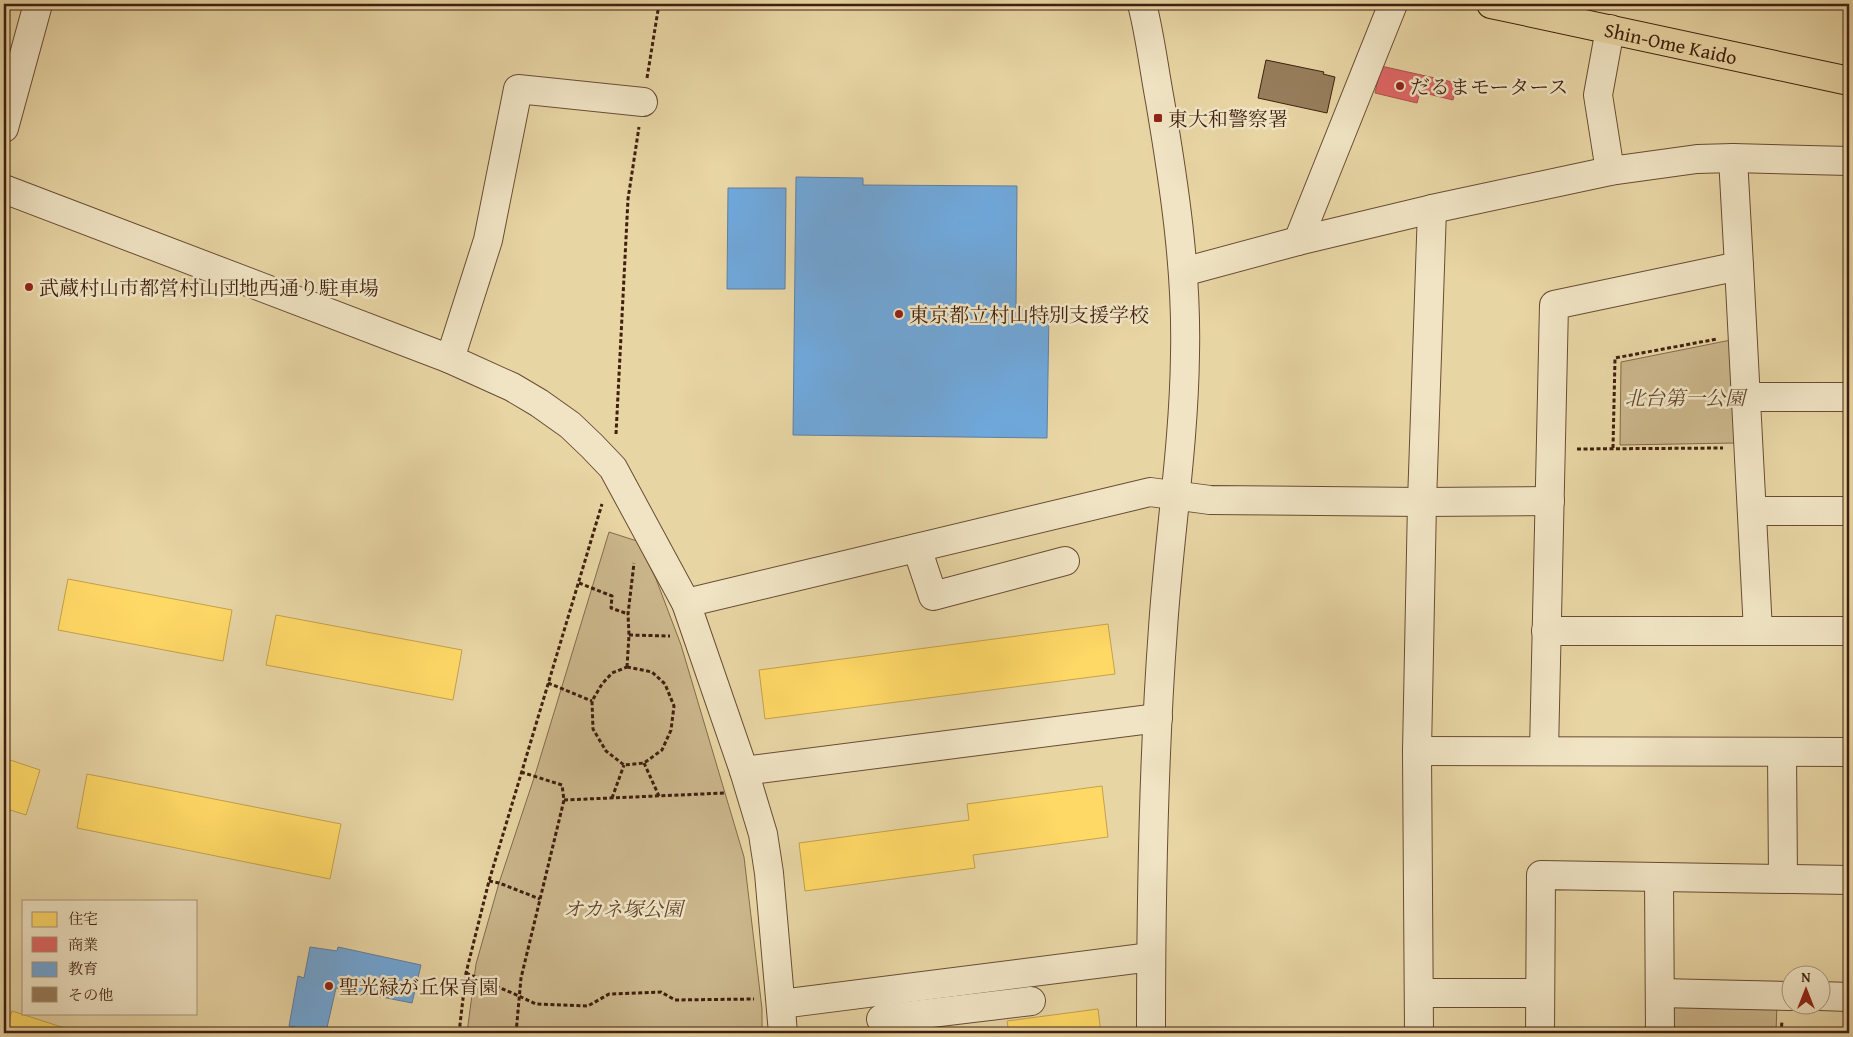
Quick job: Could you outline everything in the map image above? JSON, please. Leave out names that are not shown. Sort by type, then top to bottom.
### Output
[{"type":"main road","name":"Shin-Ome Kaido","points":[[1491,4],[1849,81]]},
{"type":"street","points":[[4,128],[38,4]]},
{"type":"street","points":[[1142,4],[1171,164],[1183,272],[1185,352],[1182,422],[1163,628],[1158,718],[1150,1033]]},
{"type":"street","points":[[1298,242],[1393,4]]},
{"type":"street","points":[[1610,29],[1598,95],[1610,171]]},
{"type":"street","points":[[450,359],[488,240],[518,89],[643,102]]},
{"type":"street","points":[[1733,158],[1758,631]]},
{"type":"street","points":[[1183,272],[1432,209],[1610,171],[1697,159],[1849,161]]},
{"type":"street","points":[[4,189],[450,359],[512,387],[539,402],[570,425],[613,468],[686,603],[744,771],[763,834],[769,873],[771,1001],[783,1033]]},
{"type":"street","points":[[1419,1033],[1418,751],[1422,502],[1432,209]]},
{"type":"street","points":[[1544,751],[1554,305],[1739,266]]},
{"type":"street","points":[[1746,397],[1849,397]]},
{"type":"street","points":[[686,603],[1150,492],[1210,500],[1550,501]]},
{"type":"street","points":[[1753,511],[1849,511]]},
{"type":"street","points":[[917,548],[933,596],[1065,561]]},
{"type":"street","points":[[1546,630],[1849,631]]},
{"type":"street","points":[[744,771],[1158,718]]},
{"type":"street","points":[[1418,751],[1849,752]]},
{"type":"street","points":[[1782,752],[1783,878]]},
{"type":"street","points":[[1540,1033],[1541,875],[1849,880]]},
{"type":"street","points":[[1659,876],[1660,1033]]},
{"type":"street","points":[[771,1001],[876,992],[1151,957]]},
{"type":"street","points":[[876,992],[882,1026],[1031,1001]]},
{"type":"street","points":[[1419,993],[1540,993]]},
{"type":"street","points":[[1660,993],[1780,996]]},
{"type":"street","points":[[1830,996],[1849,997]]},
{"type":"path","points":[[458,1033],[466,973],[489,881],[613,468],[628,199],[659,4]]},
{"type":"path","points":[[1613,448],[1615,358],[1742,334]]},
{"type":"path","points":[[1551,450],[1749,447]]},
{"type":"path","points":[[627,667],[628,614],[635,559]]},
{"type":"path","points":[[579,583],[612,596],[611,608],[628,614]]},
{"type":"path","points":[[629,635],[678,636]]},
{"type":"path","points":[[627,667],[652,672],[664,684],[674,706],[671,730],[662,750],[644,763],[624,765],[606,751],[593,729],[592,701],[602,684],[612,673],[627,667]]},
{"type":"path","points":[[548,683],[592,701]]},
{"type":"path","points":[[644,763],[659,796]]},
{"type":"path","points":[[612,798],[624,765]]},
{"type":"path","points":[[516,1033],[520,978],[564,800],[562,785],[522,772]]},
{"type":"path","points":[[564,800],[725,793]]},
{"type":"path","points":[[489,881],[540,899]]},
{"type":"path","points":[[466,973],[536,1004],[588,1006],[609,994],[661,992],[675,1000],[771,1001]]},
{"type":"green space","name":"北台第一公園","points":[[1731,340],[1735,443],[1620,445],[1621,362]]},
{"type":"green space","name":"オカネ塚公園","points":[[609,532],[637,541],[656,579],[681,645],[744,857],[762,1009],[762,1033],[467,1033],[476,964],[499,883],[535,775]]},
{"type":"green space","points":[[1669,1001],[1777,1003],[1776,1033],[1668,1033]]},
{"type":"building: 住宅","points":[[68,579],[232,610],[223,661],[58,630]]},
{"type":"building: 住宅","points":[[276,615],[462,650],[453,700],[266,665]]},
{"type":"building: 住宅","points":[[1108,624],[1115,674],[765,719],[759,670]]},
{"type":"building: 住宅","points":[[4,758],[40,770],[26,815],[4,808]]},
{"type":"building: 住宅","points":[[87,774],[341,824],[330,879],[77,828]]},
{"type":"building: 住宅","points":[[1102,786],[1108,837],[973,855],[975,868],[805,891],[799,843],[969,820],[967,804]]},
{"type":"building: 住宅","points":[[1098,1009],[1101,1033],[1009,1033],[1007,1021]]},
{"type":"building: 住宅","points":[[12,1011],[80,1033],[5,1033]]},
{"type":"building: 商業","points":[[1381,66],[1457,83],[1453,100],[1420,92],[1417,103],[1375,93]]},
{"type":"building: 教育","points":[[796,177],[863,178],[863,185],[1017,186],[1016,309],[1049,310],[1047,438],[793,435]]},
{"type":"building: 教育","points":[[728,188],[786,188],[785,289],[727,289]]},
{"type":"building: 教育","points":[[310,947],[337,951],[338,947],[421,965],[412,1003],[336,988],[326,1032],[289,1026],[298,976],[304,978]]},
{"type":"building: その他","points":[[1266,60],[1324,72],[1323,74],[1335,77],[1327,113],[1258,98]]},
{"type":"place","name":"だるまモータース","points":[[1400,86]]},
{"type":"place","name":"東大和警察署","points":[[1158,118]]},
{"type":"place","name":"武蔵村山市都営村山団地西通り駐車場","points":[[29,287]]},
{"type":"place","name":"東京都立村山特別支援学校","points":[[899,314]]},
{"type":"place","name":"聖光緑が丘保育園","points":[[329,986]]}]
